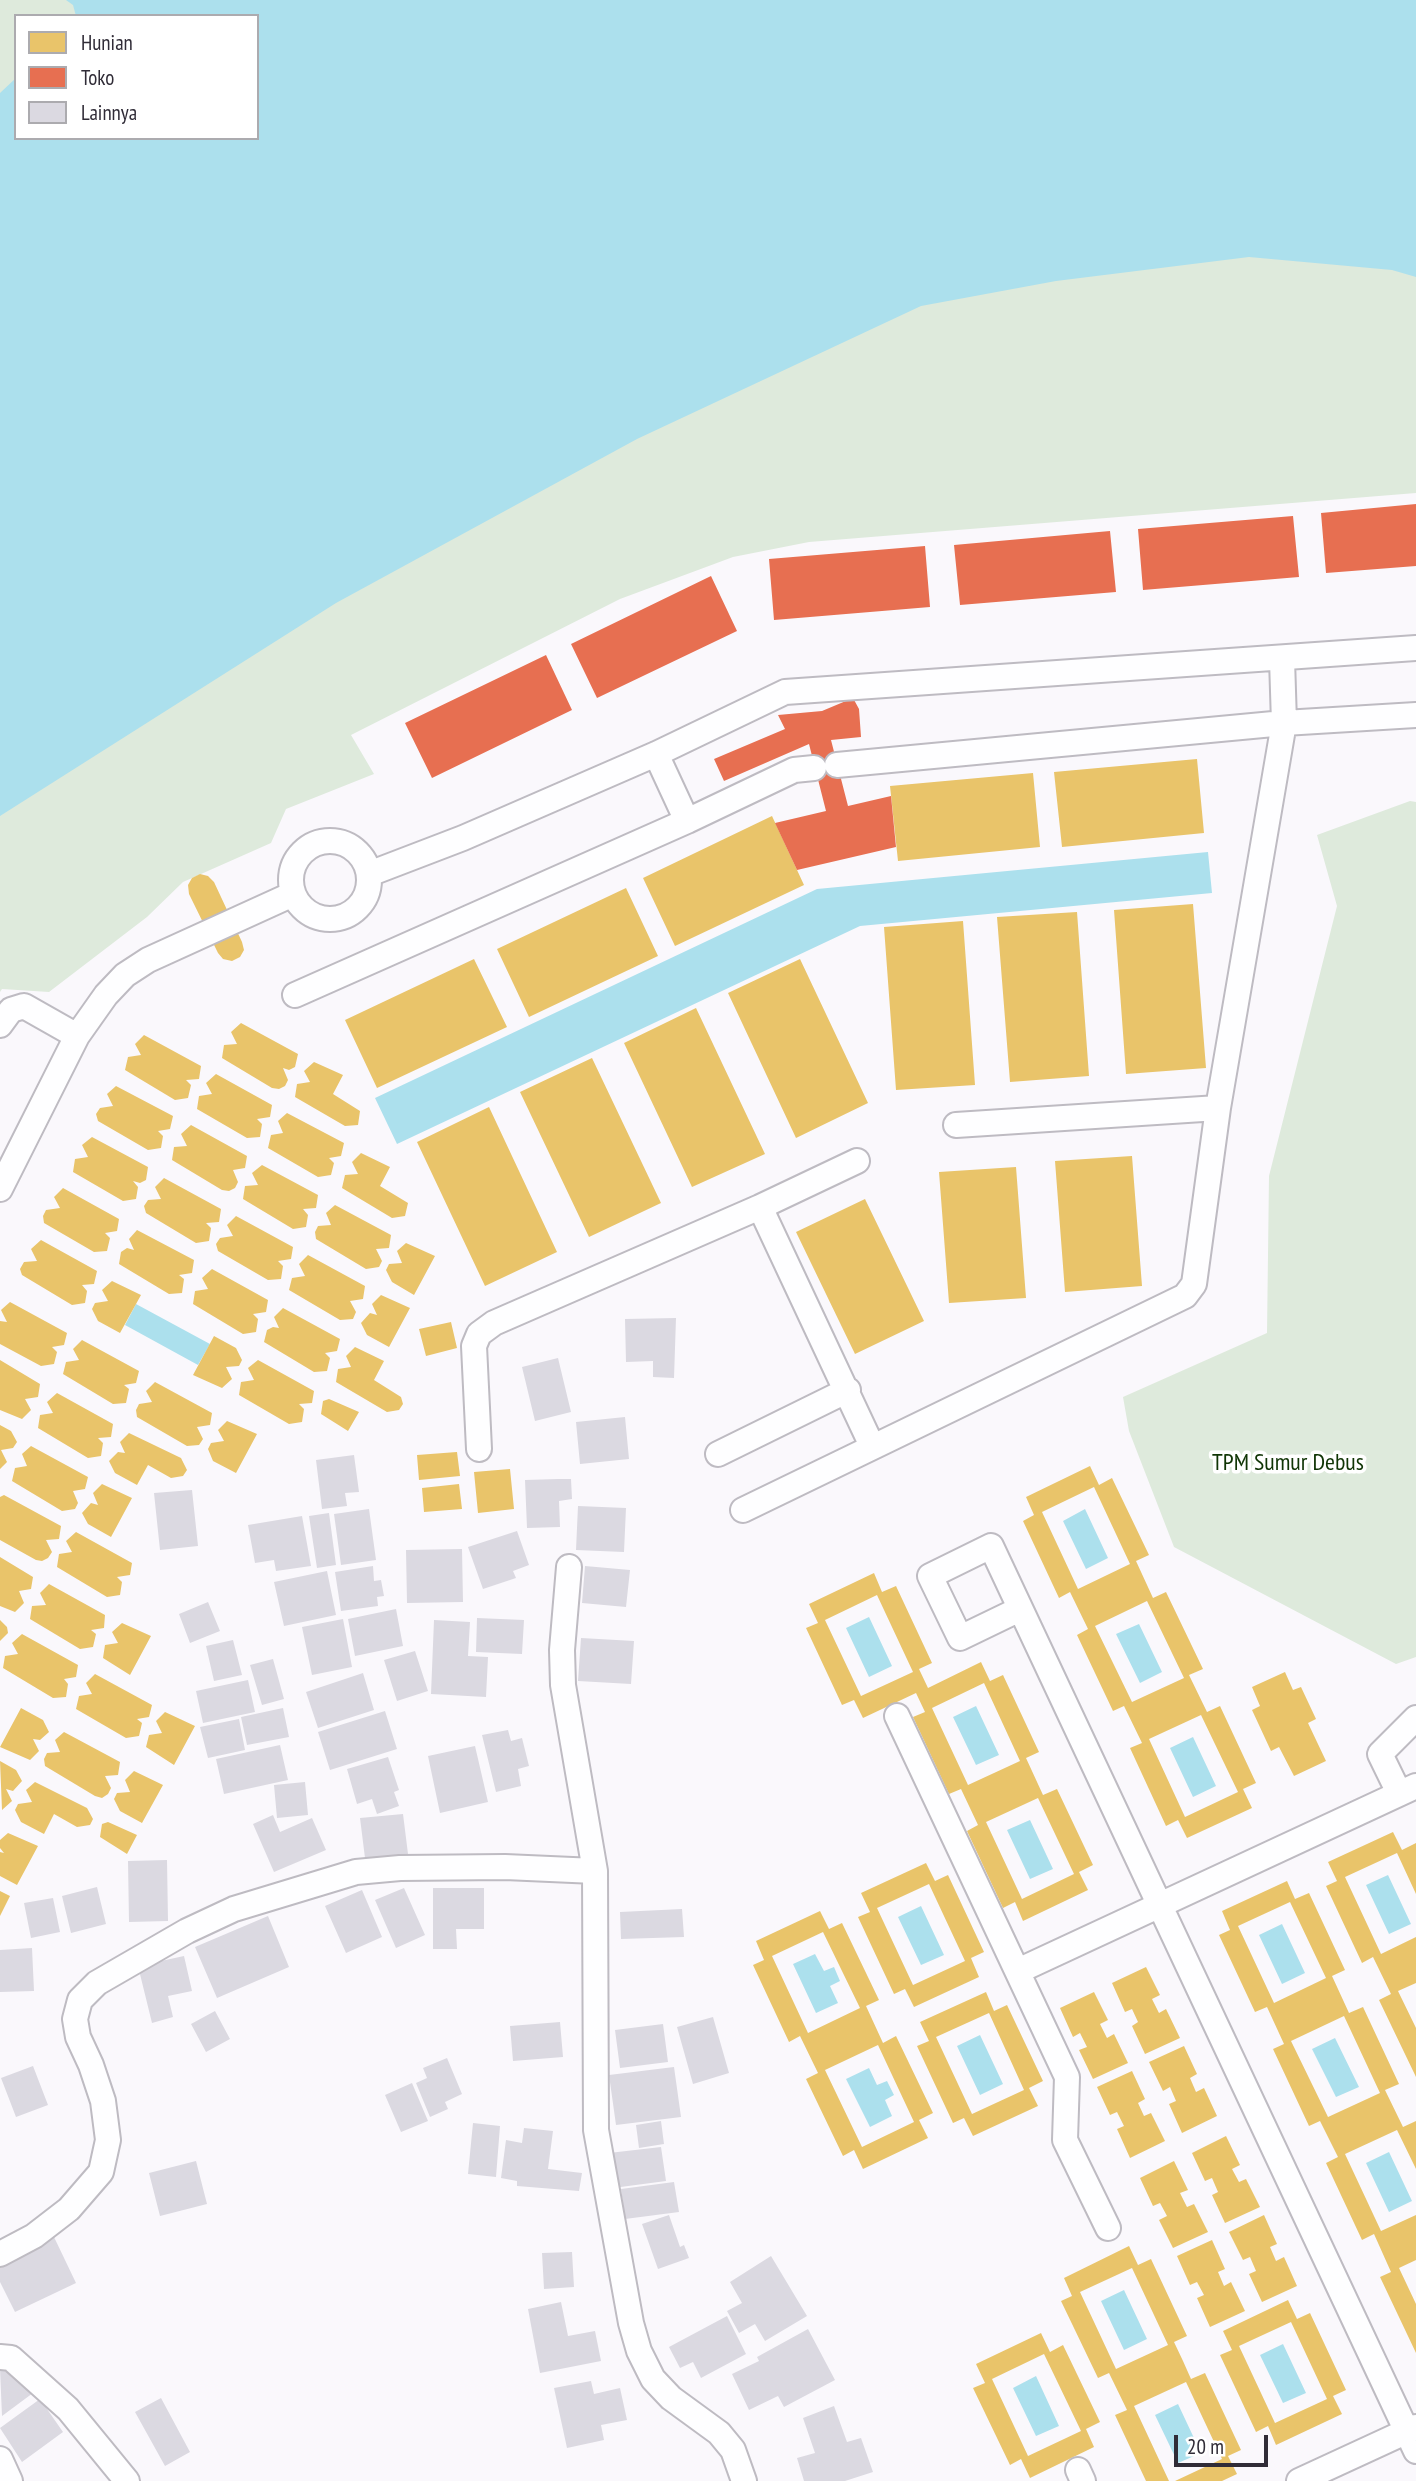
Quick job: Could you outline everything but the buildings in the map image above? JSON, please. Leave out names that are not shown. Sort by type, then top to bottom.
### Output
[{"type":"street","points":[[369,874],[463,838],[656,754],[785,692],[1416,648]]},
{"type":"street","points":[[743,1510],[1185,1296],[1194,1284],[1199,1267],[1218,1108],[1284,723],[1282,659]]},
{"type":"street","points":[[296,995],[687,821],[794,770],[1284,723],[1416,715]]},
{"type":"street","points":[[656,754],[687,821]]},
{"type":"street","points":[[333,840],[357,850],[369,874],[368,893],[358,909],[341,919],[321,919],[304,910],[293,894],[292,868],[308,847],[333,840]]},
{"type":"street","points":[[0,1189],[77,1036],[106,995],[125,975],[148,960],[293,894]]},
{"type":"street","points":[[0,1025],[10,1010],[24,1006],[77,1036]]},
{"type":"street","points":[[956,1125],[1218,1108]]},
{"type":"street","points":[[479,1449],[474,1346],[479,1334],[494,1323],[760,1207],[857,1161]]},
{"type":"street","points":[[760,1207],[872,1446]]},
{"type":"street","points":[[718,1454],[848,1390]]},
{"type":"street","points":[[569,1567],[562,1650],[563,1685],[595,1871],[596,2130],[631,2323],[639,2351],[653,2379],[671,2398],[719,2433],[733,2450],[744,2481]]},
{"type":"street","points":[[1020,1609],[1413,2436],[1299,2481]]},
{"type":"street","points":[[897,1716],[1067,2077],[1065,2140],[1108,2228]]},
{"type":"street","points":[[1018,1970],[1407,1789],[1380,1755],[1416,1718]]},
{"type":"street","points":[[0,2254],[34,2236],[69,2209],[101,2172],[108,2140],[103,2101],[78,2037],[75,2019],[80,2000],[97,1983],[187,1931],[234,1909],[356,1872],[400,1868],[505,1867],[595,1871]]},
{"type":"street","points":[[0,2357],[11,2358],[68,2409],[127,2481]]},
{"type":"street","points":[[0,2459],[10,2481]]},
{"type":"green space","points":[[0,0],[1416,0],[1416,493],[809,542],[733,557],[620,599],[351,735],[374,774],[286,809],[271,843],[183,882],[147,917],[49,992],[2,989],[0,992]]},
{"type":"green space","name":"TPM Sumur Debus","points":[[1410,801],[1416,802],[1416,1657],[1396,1664],[1174,1547],[1129,1431],[1123,1397],[1267,1333],[1269,1176],[1337,906],[1317,835]]},
{"type":"water","points":[[66,0],[1416,0],[1416,277],[1392,270],[1249,257],[1056,281],[921,306],[637,439],[336,603],[0,816],[0,93],[14,80],[14,140],[259,140],[259,14],[75,14],[73,5]]},
{"type":"water","points":[[1208,852],[1212,893],[860,926],[397,1144],[375,1098],[817,889]]},
{"type":"water","points":[[136,1304],[210,1344],[198,1365],[125,1325]]},
{"type":"water","points":[[1085,1509],[1108,1558],[1086,1569],[1063,1521]]},
{"type":"water","points":[[869,1617],[892,1666],[869,1677],[846,1628]]},
{"type":"water","points":[[1139,1624],[1162,1672],[1140,1683],[1116,1634]]},
{"type":"water","points":[[976,1706],[999,1755],[976,1765],[953,1717]]},
{"type":"water","points":[[1193,1737],[1216,1786],[1193,1797],[1170,1748]]},
{"type":"water","points":[[1030,1820],[1053,1869],[1030,1879],[1007,1830]]},
{"type":"water","points":[[1388,1875],[1411,1924],[1389,1934],[1366,1885]]},
{"type":"water","points":[[921,1906],[944,1955],[921,1965],[898,1917]]},
{"type":"water","points":[[1282,1924],[1305,1973],[1282,1984],[1259,1935]]},
{"type":"water","points":[[815,1954],[824,1971],[834,1967],[840,1981],[830,1986],[838,2003],[816,2013],[793,1964]]},
{"type":"water","points":[[980,2035],[1003,2084],[980,2095],[957,2046]]},
{"type":"water","points":[[1335,2038],[1359,2087],[1336,2097],[1312,2049]]},
{"type":"water","points":[[869,2068],[877,2085],[887,2081],[894,2095],[885,2100],[892,2116],[870,2127],[846,2079]]},
{"type":"water","points":[[1389,2152],[1412,2201],[1389,2212],[1366,2163]]},
{"type":"water","points":[[1124,2290],[1147,2339],[1124,2350],[1101,2301]]},
{"type":"water","points":[[1283,2344],[1306,2393],[1283,2403],[1260,2355]]},
{"type":"water","points":[[1036,2376],[1059,2426],[1036,2436],[1013,2388]]},
{"type":"water","points":[[1178,2404],[1201,2453],[1178,2463],[1155,2415]]}]
